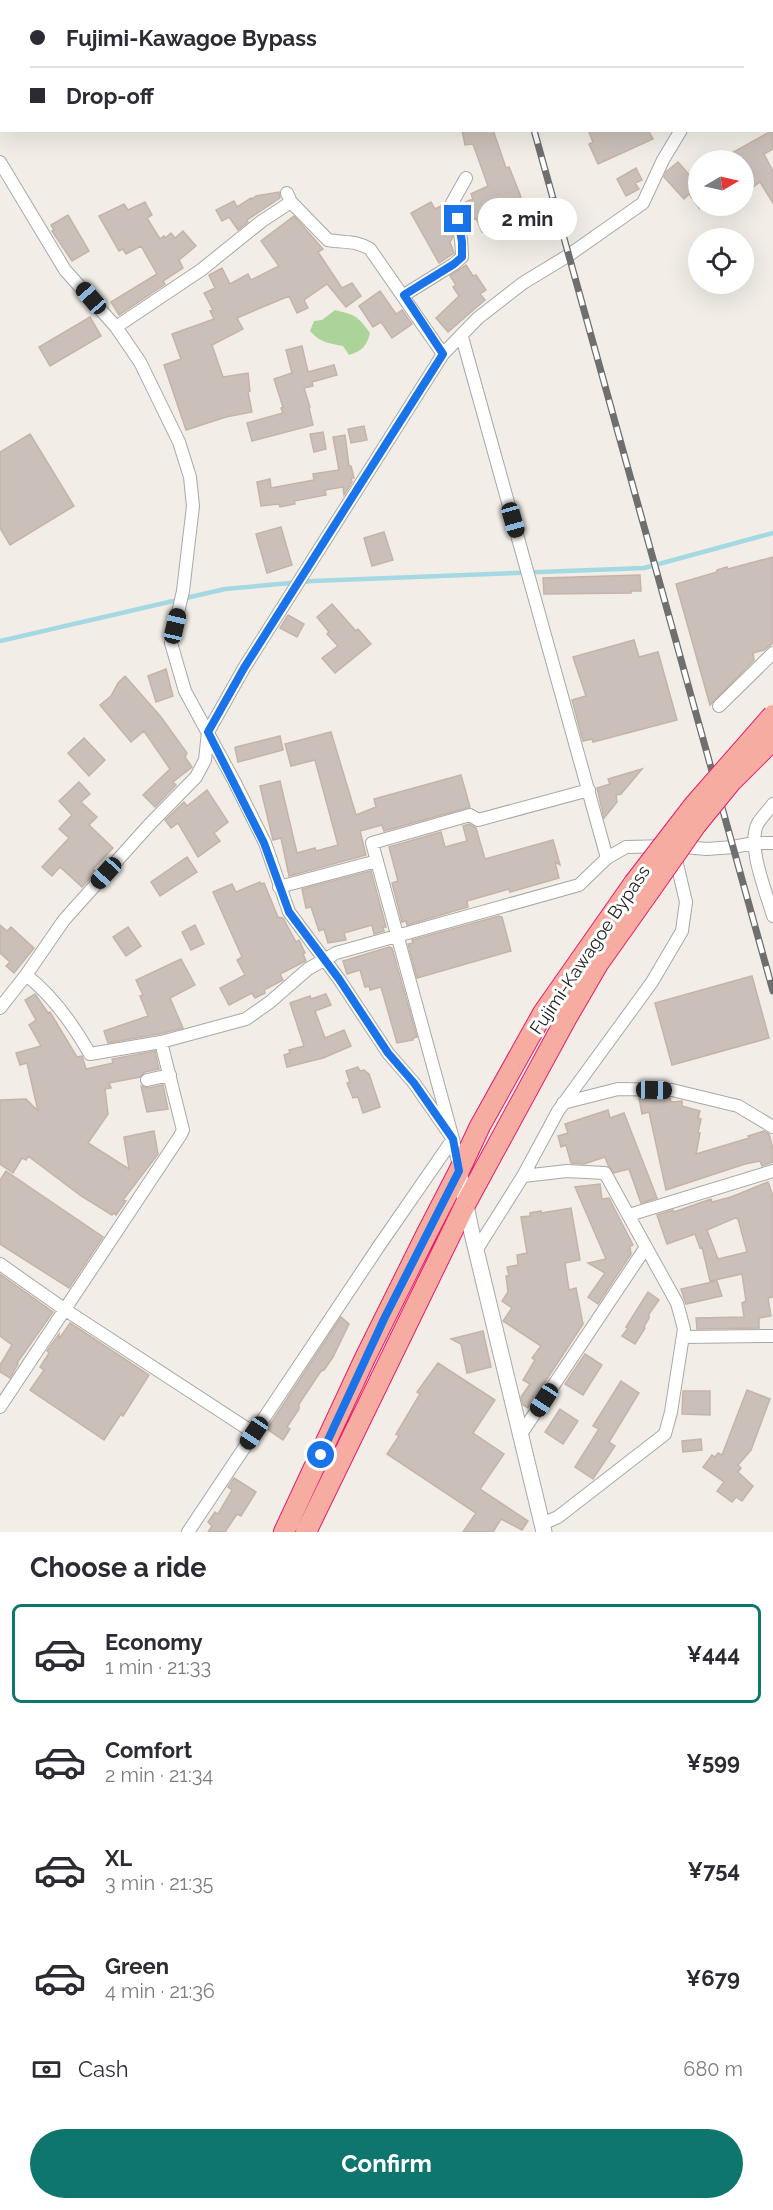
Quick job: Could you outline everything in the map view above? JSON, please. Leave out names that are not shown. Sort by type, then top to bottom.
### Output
[{"type":"highway","name":"Fujimi-Kawagoe Bypass","points":[[306,1532],[466,1203],[571,1009],[641,888],[694,805],[773,715]]},
{"type":"highway","name":"Fujimi-Kawagoe Bypass","points":[[284,1532],[365,1358],[480,1126],[543,1013],[641,888],[731,782],[773,740]]},
{"type":"street","points":[[0,1008],[64,920],[149,825],[196,777],[205,760],[208,732],[244,668],[443,354],[478,318],[523,283],[569,255],[643,203],[663,160],[680,132]]},
{"type":"street","points":[[0,162],[65,270],[116,327],[140,362],[179,442],[190,477],[193,506],[183,591],[171,643],[185,691],[264,843],[289,912],[388,1053],[414,1083],[453,1139]]},
{"type":"street","points":[[404,295],[462,257],[458,219],[452,203],[466,178]]},
{"type":"street","points":[[116,327],[201,270],[289,197],[328,240],[361,243],[370,249],[443,354]]},
{"type":"street","points":[[462,337],[607,858]]},
{"type":"street","points":[[719,706],[773,653]]},
{"type":"street","points":[[523,1176],[567,1171],[605,1173],[677,1303],[684,1329],[671,1412],[665,1434],[543,1528],[453,1139],[372,843],[470,815],[478,820],[588,790]]},
{"type":"street","points":[[773,804],[757,825],[754,843],[773,916]]},
{"type":"street","points":[[26,975],[40,986],[80,1036],[90,1054],[161,1042],[246,1019],[270,1002],[308,969],[336,953],[579,885],[607,858],[626,846],[707,849],[773,843]]},
{"type":"street","points":[[477,1249],[523,1176],[563,1103],[652,982],[682,931],[686,902],[672,846]]},
{"type":"street","points":[[279,887],[377,861]]},
{"type":"street","points":[[0,1407],[183,1130],[161,1042]]},
{"type":"street","points":[[147,1080],[170,1075]]},
{"type":"street","points":[[563,1103],[618,1089],[672,1090],[738,1106],[773,1127]]},
{"type":"street","points":[[188,1532],[453,1139]]},
{"type":"street","points":[[628,1215],[773,1171]]},
{"type":"street","points":[[521,1434],[646,1247]]},
{"type":"street","points":[[0,1264],[64,1309],[254,1433]]},
{"type":"street","points":[[683,1337],[773,1336]]},
{"type":"green space","points":[[335,310],[355,317],[370,333],[365,345],[357,352],[349,355],[343,346],[321,340],[310,331],[314,321],[322,320]]},
{"type":"building","points":[[462,132],[494,132],[506,168],[509,167],[521,197],[519,198],[523,209],[492,222],[494,227],[482,232],[476,218],[466,222],[461,204],[473,199],[471,194],[488,186],[473,144],[465,145]]},
{"type":"building","points":[[589,132],[649,132],[653,139],[598,164],[589,144],[593,142]]},
{"type":"building","points":[[773,132],[773,149],[764,154],[773,171],[773,203],[760,182],[754,186],[754,150],[737,150]]},
{"type":"building","points":[[678,162],[688,173],[688,195],[684,199],[664,177],[666,172]]},
{"type":"building","points":[[636,168],[642,180],[635,183],[639,189],[626,196],[617,179]]},
{"type":"building","points":[[279,192],[280,198],[247,220],[248,222],[238,230],[229,217],[222,221],[216,210],[234,201],[237,207],[256,196]]},
{"type":"building","points":[[145,202],[152,215],[147,218],[160,239],[171,233],[175,238],[183,231],[196,246],[179,260],[183,268],[163,281],[165,284],[119,315],[111,302],[157,274],[141,246],[126,254],[123,249],[119,251],[99,216],[124,204],[128,210]]},
{"type":"building","points":[[431,202],[435,209],[441,206],[444,211],[446,210],[453,237],[450,242],[454,253],[439,263],[411,213]]},
{"type":"building","points":[[68,215],[89,251],[72,261],[52,231],[54,230],[51,225]]},
{"type":"building","points":[[294,216],[323,249],[318,252],[342,288],[352,283],[361,296],[346,307],[327,284],[304,300],[308,308],[297,313],[289,296],[237,318],[243,329],[212,345],[223,377],[248,373],[250,391],[248,392],[252,412],[226,417],[186,430],[164,365],[181,359],[172,334],[214,319],[210,311],[213,310],[204,293],[215,288],[209,275],[222,268],[230,284],[248,274],[251,280],[279,266],[261,241]]},
{"type":"building","points":[[466,265],[486,290],[480,294],[485,300],[448,332],[436,318],[459,296],[450,276]]},
{"type":"building","points":[[380,291],[396,314],[402,310],[412,324],[392,338],[381,322],[373,327],[359,306]]},
{"type":"building","points":[[90,317],[101,336],[50,366],[39,347]]},
{"type":"building","points":[[302,346],[308,372],[334,365],[337,375],[312,382],[313,386],[304,388],[313,425],[252,441],[247,423],[283,413],[274,379],[292,373],[286,350]]},
{"type":"building","points":[[364,426],[367,440],[351,443],[348,429]]},
{"type":"building","points":[[323,432],[326,449],[314,452],[310,434]]},
{"type":"building","points":[[30,434],[74,506],[10,545],[0,528],[0,452]]},
{"type":"building","points":[[345,435],[349,466],[351,466],[354,478],[351,478],[352,482],[344,495],[343,487],[325,490],[326,495],[294,501],[295,504],[280,507],[279,504],[261,506],[257,482],[270,479],[271,488],[314,480],[313,474],[339,470],[333,437]]},
{"type":"building","points":[[281,527],[292,565],[267,573],[256,534]]},
{"type":"building","points":[[384,532],[393,560],[372,566],[364,538]]},
{"type":"building","points":[[773,557],[773,643],[764,650],[753,653],[754,660],[710,705],[676,584],[727,567],[728,569]]},
{"type":"building","points":[[640,575],[641,591],[631,591],[631,593],[544,594],[543,578]]},
{"type":"building","points":[[332,604],[371,644],[335,673],[322,658],[338,646],[327,634],[329,632],[317,617]]},
{"type":"building","points":[[288,615],[304,624],[297,637],[280,628]]},
{"type":"building","points":[[634,640],[639,657],[658,652],[677,720],[593,742],[592,739],[583,741],[572,700],[586,696],[573,657]]},
{"type":"building","points":[[166,669],[173,696],[156,702],[148,676]]},
{"type":"building","points":[[125,676],[161,717],[187,753],[185,757],[192,767],[173,782],[176,785],[155,807],[143,795],[170,769],[144,731],[131,742],[100,705],[111,696]]},
{"type":"building","points":[[331,732],[356,815],[376,807],[374,799],[461,775],[470,807],[384,831],[382,825],[360,831],[366,855],[289,876],[281,838],[273,840],[260,786],[280,781],[297,853],[338,845],[315,760],[291,766],[285,744]]},
{"type":"building","points":[[280,736],[283,750],[238,762],[236,747]]},
{"type":"building","points":[[84,738],[105,760],[89,776],[68,753]]},
{"type":"building","points":[[642,769],[621,794],[616,795],[617,802],[604,818],[597,788],[610,784],[608,779]]},
{"type":"building","points":[[79,782],[90,794],[81,802],[97,817],[89,825],[113,848],[93,869],[96,872],[82,887],[60,867],[52,876],[42,867],[69,838],[59,829],[72,815],[59,801]]},
{"type":"building","points":[[207,790],[228,822],[214,833],[220,841],[198,857],[178,823],[171,828],[165,820],[184,802],[187,806]]},
{"type":"building","points":[[469,824],[476,828],[485,859],[553,840],[560,865],[555,862],[559,878],[467,901],[468,907],[407,925],[406,921],[402,922],[392,883],[398,881],[389,847],[441,832],[445,847],[467,841],[463,826]]},
{"type":"building","points":[[187,857],[197,872],[160,896],[151,882]]},
{"type":"building","points":[[371,871],[386,927],[383,927],[384,931],[374,934],[372,925],[344,933],[346,940],[328,943],[324,929],[319,931],[311,907],[306,908],[302,889]]},
{"type":"building","points":[[260,882],[264,883],[278,917],[283,918],[296,942],[299,940],[306,961],[280,974],[283,980],[264,990],[265,993],[255,998],[252,993],[229,1005],[220,988],[245,975],[237,960],[242,957],[213,892],[232,884],[236,892]]},
{"type":"building","points":[[502,917],[511,951],[417,978],[408,944],[413,943],[412,940]]},
{"type":"building","points":[[0,925],[7,931],[11,927],[34,948],[14,973],[6,966],[10,962],[0,953]]},
{"type":"building","points":[[195,925],[204,944],[191,950],[182,932]]},
{"type":"building","points":[[128,927],[141,946],[126,956],[113,937]]},
{"type":"building","points":[[392,948],[417,1037],[397,1043],[381,987],[370,990],[369,986],[365,987],[360,970],[347,974],[343,961]]},
{"type":"building","points":[[181,959],[195,985],[170,998],[183,1028],[108,1043],[104,1031],[148,1016],[140,996],[143,995],[136,980]]},
{"type":"building","points":[[752,976],[769,1038],[672,1065],[655,1003]]},
{"type":"building","points":[[35,994],[48,1013],[50,1012],[77,1057],[82,1056],[86,1069],[113,1063],[112,1059],[155,1051],[159,1069],[145,1072],[140,1077],[109,1083],[111,1088],[105,1089],[108,1114],[88,1143],[129,1169],[124,1137],[154,1131],[158,1154],[123,1200],[126,1201],[116,1215],[114,1213],[112,1215],[81,1196],[28,1156],[26,1160],[22,1158],[13,1173],[0,1164],[0,1100],[26,1099],[38,1111],[27,1063],[20,1065],[16,1053],[41,1046],[29,1025],[36,1020],[25,1000]]},
{"type":"building","points":[[326,994],[331,1005],[315,1011],[325,1038],[344,1030],[351,1046],[323,1058],[287,1067],[284,1055],[290,1053],[289,1050],[304,1046],[290,1003],[310,996],[311,999]]},
{"type":"building","points":[[358,1067],[360,1071],[364,1070],[369,1074],[380,1107],[363,1113],[358,1097],[353,1098],[347,1083],[350,1082],[346,1071]]},
{"type":"building","points":[[163,1085],[168,1109],[147,1112],[141,1086],[148,1088]]},
{"type":"building","points":[[639,1098],[670,1098],[671,1102],[682,1101],[682,1106],[700,1111],[698,1133],[700,1133],[696,1154],[749,1138],[748,1136],[764,1131],[769,1134],[773,1149],[773,1162],[762,1166],[760,1161],[745,1164],[666,1190],[649,1112],[642,1114]]},
{"type":"building","points":[[608,1110],[610,1118],[624,1113],[657,1198],[641,1203],[629,1169],[614,1173],[605,1157],[584,1164],[571,1163],[566,1145],[561,1147],[558,1136],[568,1133],[565,1124]]},
{"type":"building","points":[[6,1171],[103,1237],[69,1288],[0,1244],[0,1180]]},
{"type":"building","points":[[768,1182],[773,1196],[773,1297],[768,1298],[771,1316],[759,1318],[759,1328],[697,1329],[696,1318],[744,1317],[742,1303],[746,1301],[742,1274],[710,1281],[702,1247],[700,1248],[695,1234],[667,1244],[657,1215],[673,1210],[674,1212],[711,1199],[712,1202]],"holes":[[[735,1218],[738,1219],[747,1252],[718,1259],[707,1230]]]},
{"type":"building","points":[[600,1184],[602,1199],[609,1198],[633,1245],[630,1247],[631,1254],[598,1304],[588,1297],[605,1273],[588,1263],[606,1259],[575,1187]]},
{"type":"building","points":[[571,1208],[580,1260],[565,1263],[569,1290],[576,1288],[583,1324],[528,1408],[523,1405],[521,1397],[530,1384],[523,1380],[535,1360],[532,1358],[541,1346],[503,1321],[512,1308],[502,1301],[508,1292],[507,1267],[518,1265],[517,1255],[527,1253],[521,1217],[541,1211],[541,1213]]},
{"type":"building","points":[[0,1274],[53,1312],[17,1363],[10,1378],[0,1372],[0,1365],[12,1345],[0,1336]]},
{"type":"building","points":[[717,1281],[722,1296],[686,1304],[681,1289]]},
{"type":"building","points":[[648,1292],[659,1300],[649,1314],[645,1328],[635,1344],[622,1336]]},
{"type":"building","points":[[341,1317],[349,1324],[333,1357],[299,1404],[299,1409],[287,1427],[290,1429],[283,1440],[267,1429]]},
{"type":"building","points":[[70,1323],[149,1375],[123,1416],[121,1414],[104,1440],[30,1390],[44,1370],[40,1367],[49,1353],[47,1351]]},
{"type":"building","points":[[483,1331],[491,1367],[467,1373],[461,1344],[451,1339]]},
{"type":"building","points":[[585,1354],[602,1365],[583,1395],[565,1384]]},
{"type":"building","points":[[438,1363],[495,1400],[473,1433],[504,1454],[480,1489],[528,1521],[522,1530],[501,1519],[493,1532],[463,1532],[476,1513],[387,1454],[399,1436],[396,1434],[420,1394],[417,1392]]},
{"type":"building","points":[[621,1381],[639,1393],[609,1442],[615,1446],[593,1479],[575,1467],[599,1429],[593,1426]]},
{"type":"building","points":[[747,1390],[770,1399],[751,1450],[738,1465],[741,1468],[738,1472],[753,1486],[742,1501],[736,1497],[732,1502],[717,1491],[724,1482],[703,1467],[712,1455],[715,1457],[718,1453],[722,1455]]},
{"type":"building","points":[[683,1391],[710,1391],[710,1415],[682,1414]]},
{"type":"building","points":[[560,1409],[578,1421],[563,1444],[545,1432]]},
{"type":"building","points":[[701,1439],[702,1450],[683,1452],[682,1441]]},
{"type":"building","points":[[234,1478],[256,1492],[241,1516],[237,1514],[225,1532],[208,1532],[212,1526],[208,1522],[215,1512],[218,1514],[232,1490],[228,1487]]},
{"type":"waterway","points":[[0,641],[225,589],[313,581],[644,568],[773,533]]},
{"type":"railway","points":[[535,132],[773,991]]},
{"type":"route","points":[[321,1455],[365,1358],[459,1171],[456,1151],[453,1139],[426,1099],[388,1053],[339,979],[289,912],[264,843],[208,732],[244,668],[443,354],[404,295],[462,257],[458,219]]}]
